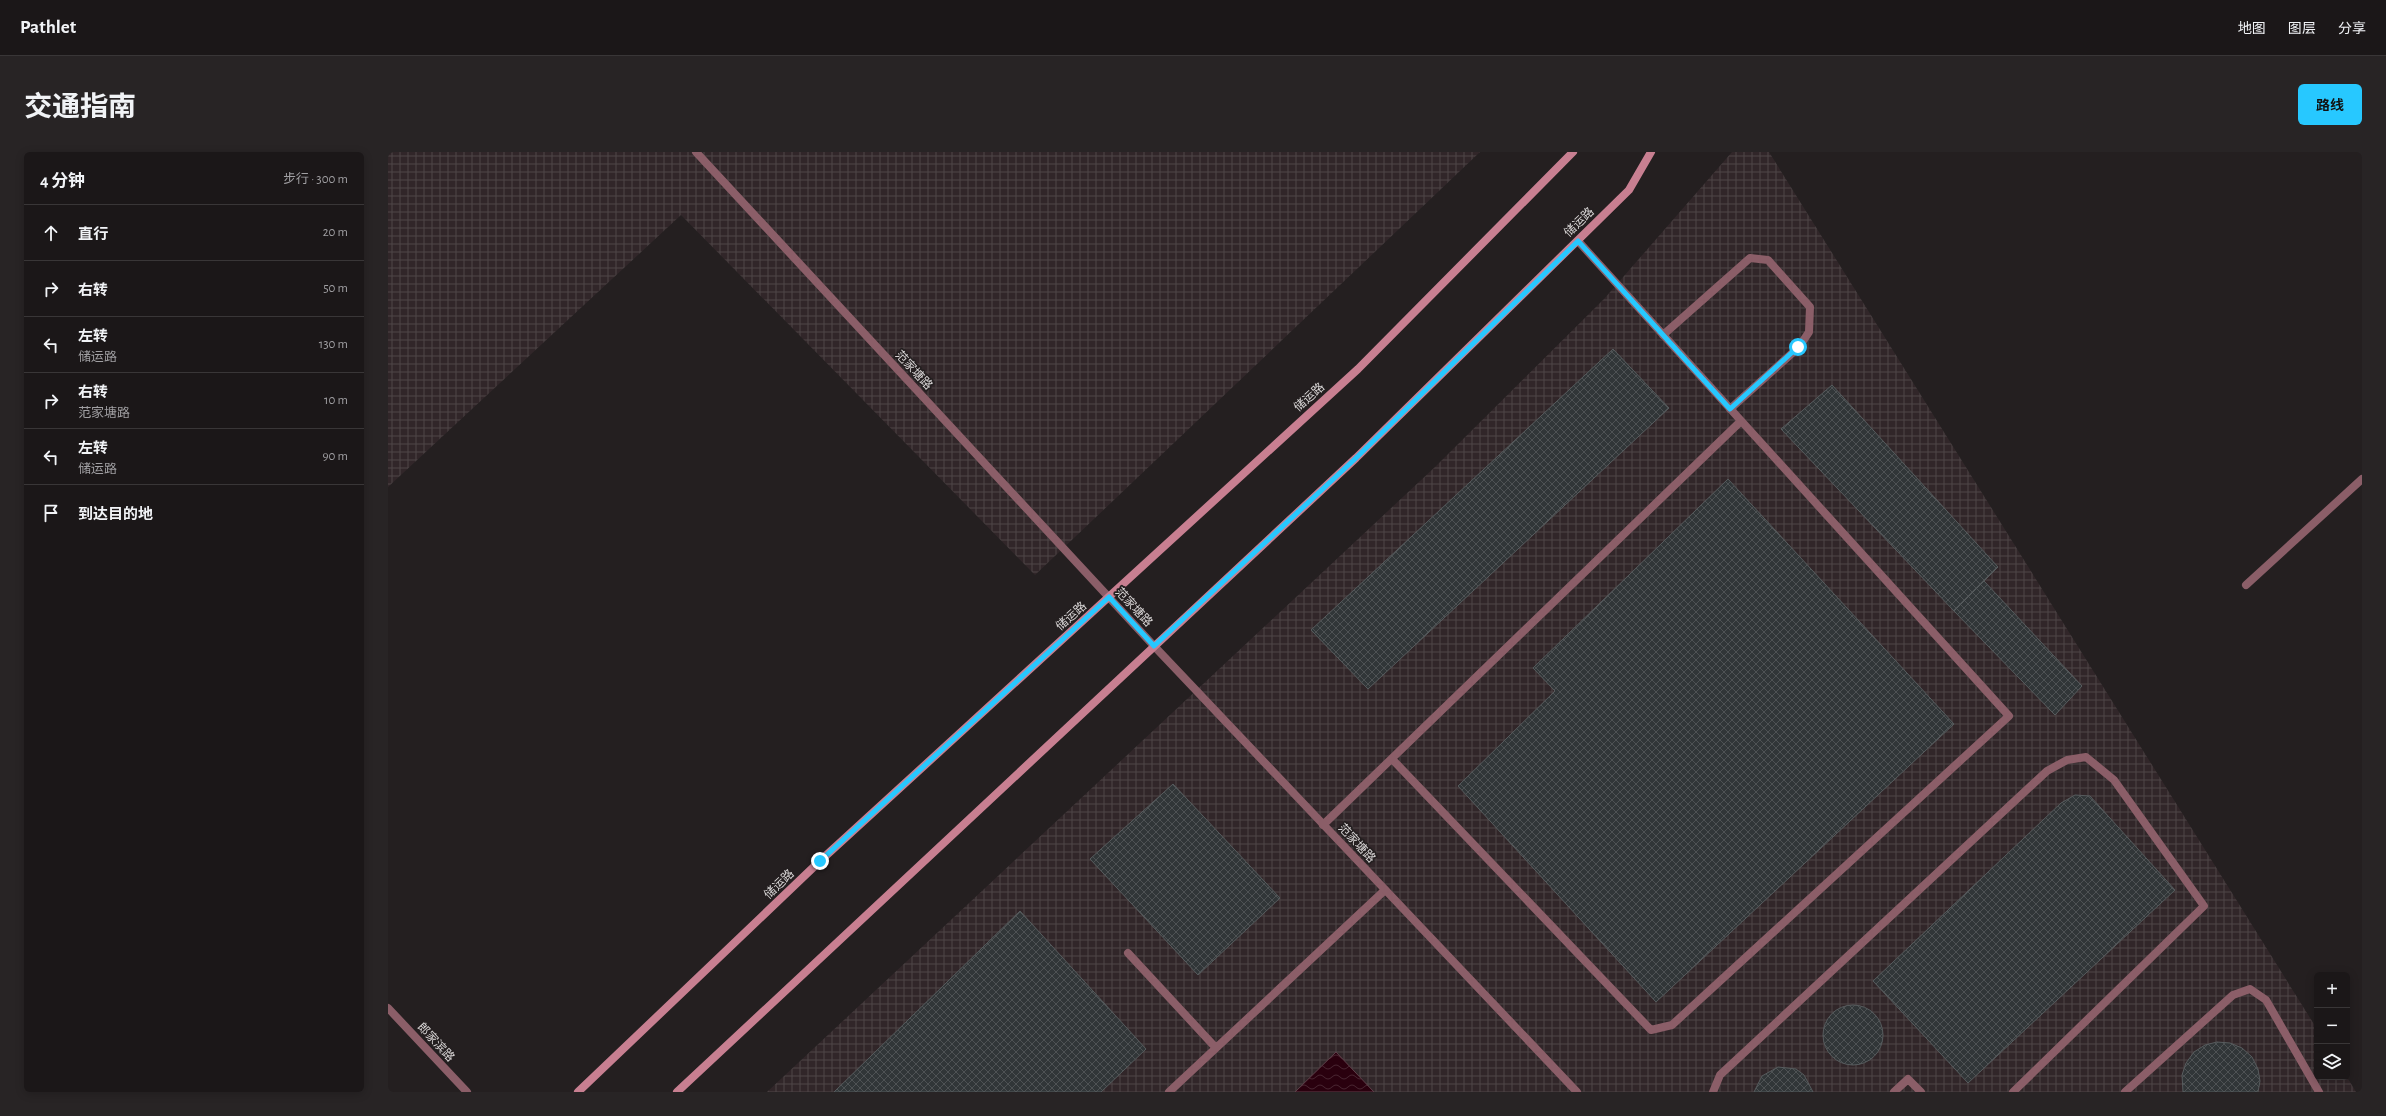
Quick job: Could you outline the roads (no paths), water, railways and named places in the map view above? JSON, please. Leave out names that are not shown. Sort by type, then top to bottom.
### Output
[{"type":"main road","name":"储运路","points":[[578,1092],[820,861],[1358,369],[1574,152]]},
{"type":"main road","name":"储运路","points":[[677,1092],[1356,458],[1629,190],[1652,152]]},
{"type":"street","name":"范家塘路","points":[[696,152],[1154,646],[1577,1092]]},
{"type":"street","points":[[1392,759],[1651,1030],[1672,1025],[2009,716],[1578,241]]},
{"type":"street","points":[[1663,335],[1750,258],[1768,260],[1810,307],[1809,332],[1798,347],[1730,409]]},
{"type":"street","points":[[1323,825],[1741,421]]},
{"type":"street","points":[[2246,585],[2362,478]]},
{"type":"street","points":[[1713,1092],[1720,1075],[2047,771],[2067,760],[2086,758],[2114,780],[2204,906],[2013,1092]]},
{"type":"street","points":[[1169,1092],[1385,890]]},
{"type":"street","points":[[1128,953],[1216,1048]]},
{"type":"street","points":[[2125,1092],[2233,995],[2250,989],[2266,1000],[2318,1092]]},
{"type":"street","name":"郎家滨路","points":[[388,1008],[467,1092]]},
{"type":"street","points":[[1894,1092],[1908,1079],[1921,1092]]},
{"type":"water","points":[[1336,1052],[1374,1092],[1295,1092]]}]
